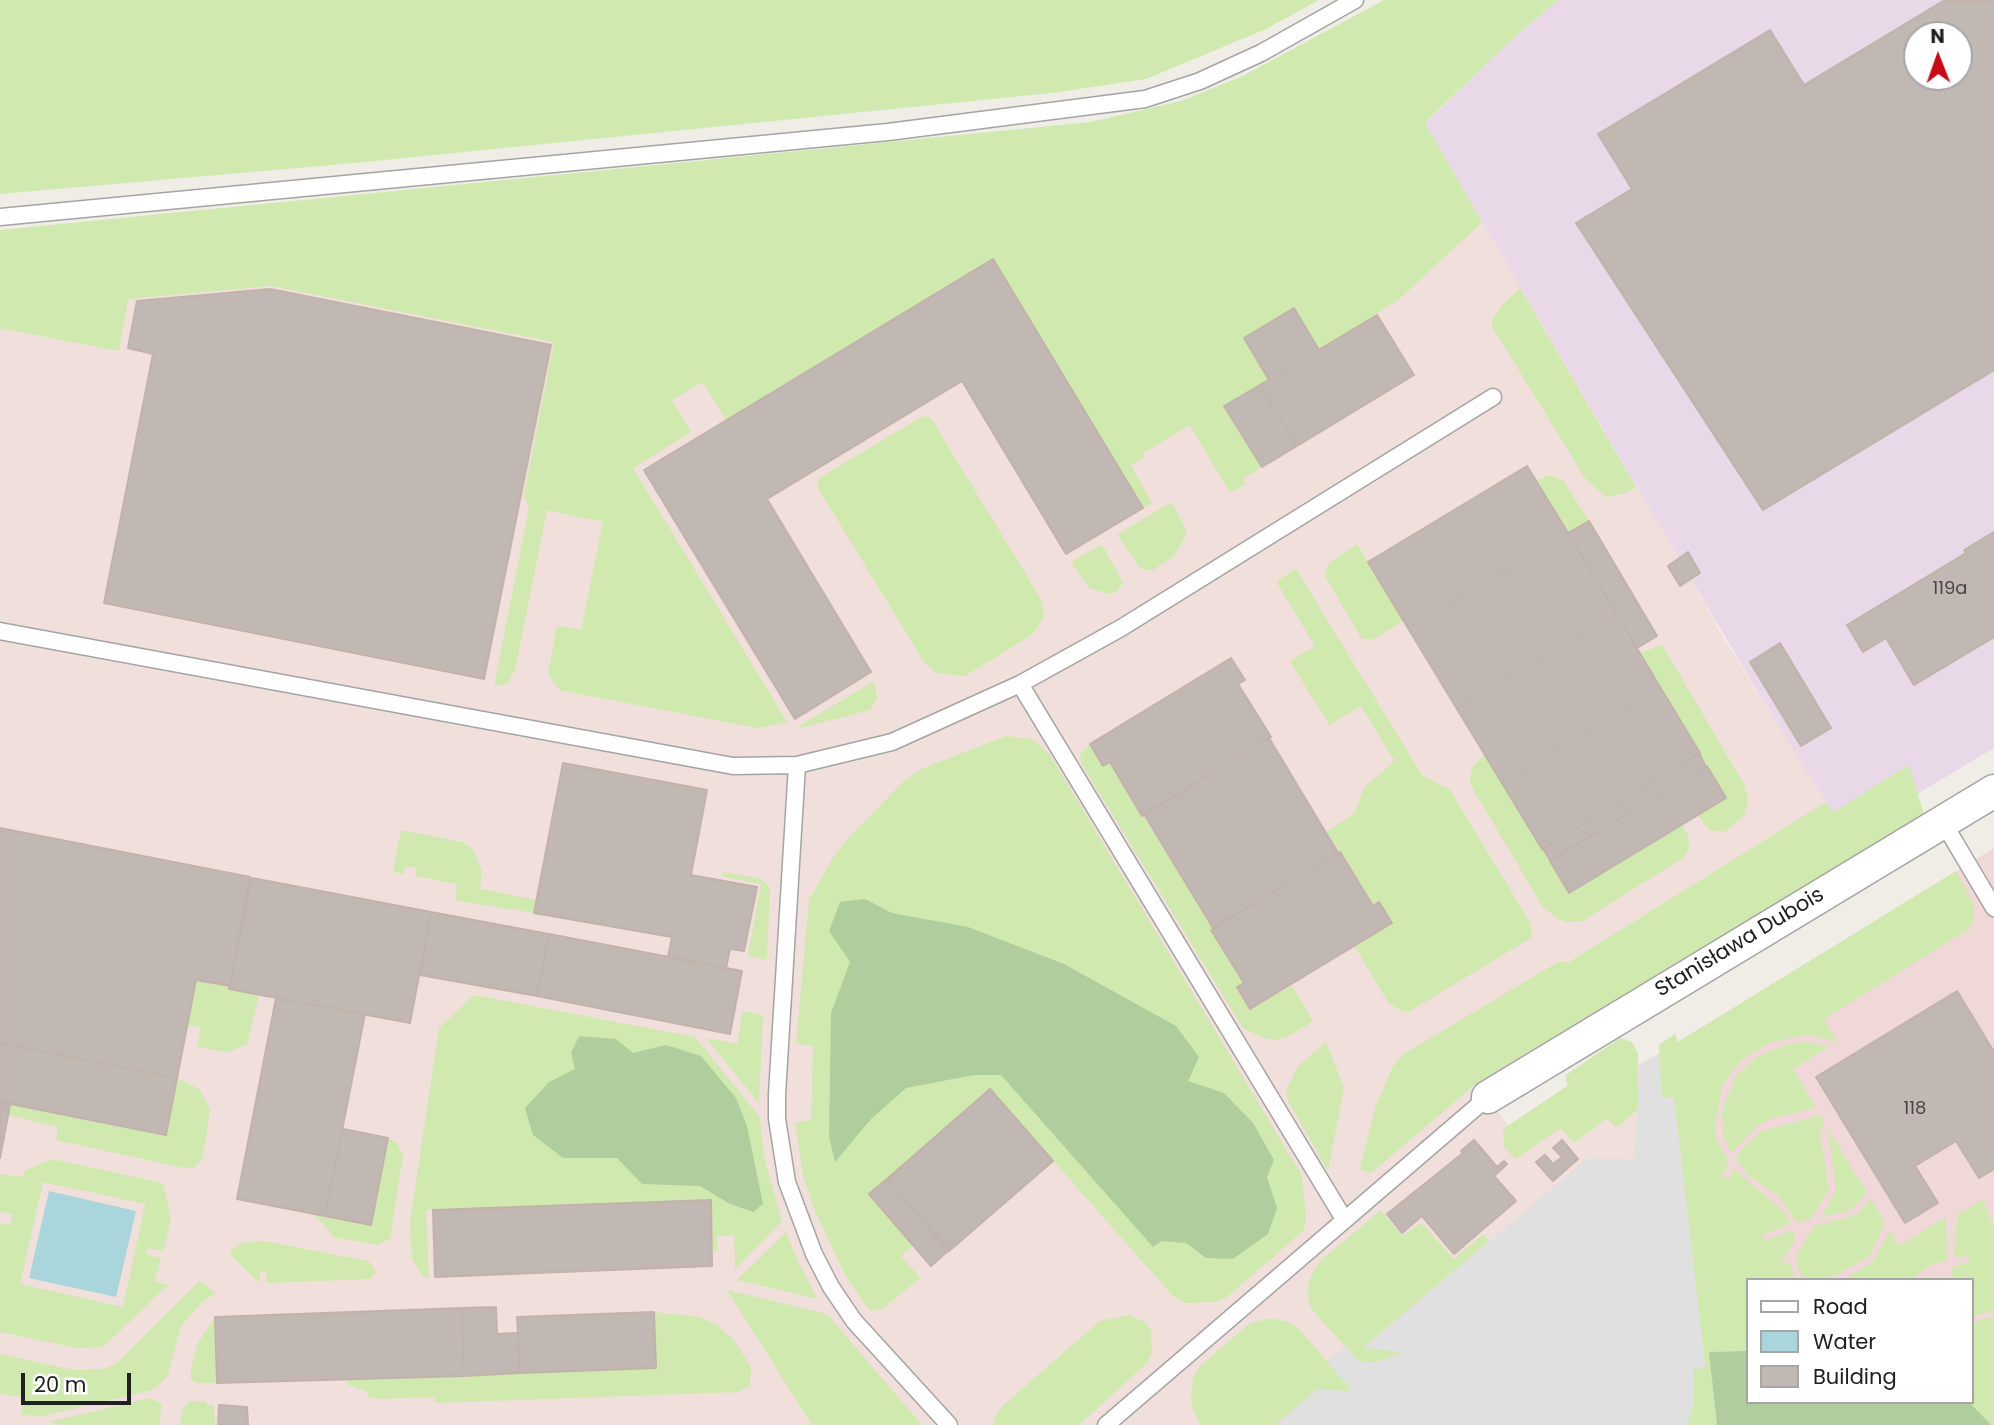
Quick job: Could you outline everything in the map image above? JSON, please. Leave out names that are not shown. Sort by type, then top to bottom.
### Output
[{"type":"street","name":"Stanisława Dubois","points":[[1488,1097],[1994,791]]},
{"type":"lane","points":[[0,216],[888,132],[1134,101],[1200,81],[1261,53],[1355,0]]},
{"type":"lane","points":[[0,631],[733,766],[797,765],[892,741],[1020,684],[1121,628],[1493,397]]},
{"type":"lane","points":[[1020,684],[1343,1219]]},
{"type":"lane","points":[[797,765],[777,1094],[779,1131],[788,1182],[814,1254],[831,1287],[854,1321],[948,1425]]},
{"type":"lane","points":[[1943,822],[1994,908]]},
{"type":"lane","points":[[1106,1425],[1488,1097]]},
{"type":"shaded area","points":[[1558,0],[1994,0],[1994,748],[1844,838],[1691,579],[1700,573],[1688,553],[1679,559],[1425,124],[1509,42]]},
{"type":"shaded area","points":[[1425,124],[1679,559],[1668,566],[1680,586],[1691,579],[1724,639],[1832,812],[1459,1057],[1517,1138],[1678,1042],[1717,1425],[0,1425],[0,294]]},
{"type":"shaded area","points":[[1994,848],[1994,1425],[1717,1425],[1678,1042]]},
{"type":"shaded area","points":[[1660,1053],[1661,1098],[1674,1097],[1705,1367],[1693,1369],[1693,1405],[1687,1425],[1275,1425],[1316,1390],[1349,1391],[1349,1387],[1327,1361],[1345,1346],[1356,1359],[1364,1362],[1377,1362],[1404,1352],[1363,1348],[1588,1158],[1632,1160],[1635,1155],[1639,1065]]},
{"type":"green space","points":[[0,0],[1319,0],[1266,29],[1146,79],[1052,93],[355,163],[0,194]]},
{"type":"green space","points":[[1384,0],[1558,0],[1509,42],[1425,123],[1482,222],[1398,300],[1319,350],[1294,308],[1244,338],[1269,380],[1225,407],[1262,467],[1243,479],[1245,484],[1230,493],[1190,425],[1143,453],[1145,457],[1131,465],[1152,503],[1143,508],[993,259],[726,420],[703,382],[672,400],[691,432],[633,468],[787,722],[757,728],[559,690],[548,674],[557,626],[581,630],[603,522],[547,510],[515,670],[507,684],[494,686],[529,508],[524,495],[554,342],[271,286],[128,299],[119,351],[0,328],[0,230],[1091,122],[1181,101],[1243,76]]},
{"type":"green space","points":[[1520,288],[1636,487],[1622,494],[1605,497],[1584,477],[1492,326],[1492,320],[1503,304]]},
{"type":"green space","points":[[923,416],[931,418],[1040,598],[1043,608],[1043,619],[1033,634],[965,676],[936,673],[923,661],[817,486],[819,478]]},
{"type":"green space","points":[[1549,475],[1563,480],[1589,521],[1568,533],[1536,481]]},
{"type":"green space","points":[[1171,502],[1186,529],[1186,535],[1174,556],[1153,570],[1141,569],[1117,535]]},
{"type":"green space","points":[[1102,544],[1123,583],[1116,592],[1109,594],[1089,588],[1071,562]]},
{"type":"green space","points":[[1357,544],[1404,620],[1372,640],[1361,638],[1325,576],[1329,563]]},
{"type":"green space","points":[[1296,569],[1422,775],[1450,790],[1531,924],[1531,938],[1410,1011],[1402,1011],[1389,1004],[1355,947],[1392,923],[1380,902],[1373,906],[1326,832],[1355,813],[1364,788],[1394,761],[1361,706],[1329,725],[1290,661],[1315,646],[1276,581]]},
{"type":"green space","points":[[1662,645],[1744,784],[1748,800],[1744,815],[1725,832],[1709,830],[1697,814],[1726,798],[1640,653]]},
{"type":"green space","points":[[874,681],[877,697],[870,710],[800,728],[799,726]]},
{"type":"green space","points":[[1006,736],[1033,739],[1050,755],[1302,1176],[1306,1217],[1304,1230],[1226,1298],[1215,1302],[1186,1303],[1172,1295],[990,1089],[869,1194],[914,1245],[901,1256],[920,1278],[882,1309],[871,1311],[866,1306],[845,1275],[814,1209],[803,1175],[795,1123],[811,1120],[813,1046],[796,1044],[809,900],[832,859],[847,839],[905,780],[921,769]]},
{"type":"green space","points":[[1090,744],[1103,765],[1110,762],[1213,928],[1213,933],[1244,983],[1237,987],[1250,1009],[1292,986],[1313,1021],[1287,1037],[1275,1040],[1263,1038],[1243,1028],[1081,763],[1080,754]]},
{"type":"green space","points":[[1485,754],[1569,893],[1681,824],[1688,835],[1689,849],[1683,858],[1582,921],[1567,922],[1558,919],[1543,907],[1470,784],[1472,767]]},
{"type":"green space","points":[[1909,765],[1924,814],[1477,1083],[1372,1172],[1362,1171],[1360,1167],[1376,1106],[1393,1066],[1404,1054],[1558,962],[1569,962],[1826,802],[1833,812]]},
{"type":"green space","points":[[401,830],[462,842],[472,848],[482,870],[480,889],[537,900],[534,913],[455,900],[457,884],[415,876],[416,868],[405,866],[404,874],[393,872]]},
{"type":"green space","points":[[1956,871],[1974,905],[1974,921],[1969,929],[1824,1019],[1838,1042],[1807,1035],[1771,1042],[1741,1060],[1722,1085],[1715,1126],[1717,1140],[1728,1161],[1722,1177],[1729,1179],[1733,1168],[1785,1213],[1790,1224],[1762,1235],[1765,1241],[1793,1230],[1795,1241],[1781,1261],[1787,1265],[1790,1260],[1794,1278],[1745,1278],[1745,1351],[1709,1352],[1717,1425],[1687,1425],[1693,1405],[1693,1368],[1705,1366],[1674,1098],[1661,1099],[1659,1045],[1675,1034],[1678,1042]]},
{"type":"green space","points":[[723,872],[759,878],[770,887],[767,960],[748,956],[761,884],[722,876]]},
{"type":"green space","points":[[865,899],[892,913],[968,927],[1064,964],[1176,1026],[1199,1057],[1188,1081],[1224,1093],[1253,1123],[1274,1160],[1267,1177],[1277,1208],[1268,1234],[1233,1259],[1206,1258],[1186,1243],[1162,1241],[1153,1247],[1001,1075],[974,1075],[906,1088],[871,1119],[835,1162],[829,1137],[831,1013],[850,962],[829,931],[840,902]]},
{"type":"green space","points":[[196,980],[259,994],[247,1045],[227,1052],[197,1047],[201,1027],[187,1025]]},
{"type":"green space","points":[[474,995],[695,1037],[759,1116],[765,1161],[782,1221],[735,1269],[734,1235],[717,1236],[717,1252],[712,1252],[711,1200],[426,1210],[429,1278],[423,1276],[412,1259],[410,1222],[439,1028]]},
{"type":"green space","points":[[743,1011],[763,1015],[759,1103],[706,1038],[737,1044]]},
{"type":"green space","points":[[579,1036],[616,1039],[633,1053],[666,1045],[701,1056],[736,1098],[747,1126],[763,1204],[753,1212],[730,1204],[700,1186],[642,1184],[617,1158],[563,1158],[533,1135],[525,1108],[549,1082],[575,1069],[571,1053]]},
{"type":"green space","points":[[1620,1038],[1632,1042],[1638,1054],[1637,1110],[1616,1128],[1607,1118],[1574,1143],[1561,1128],[1515,1159],[1504,1146],[1503,1129],[1567,1086],[1566,1075]]},
{"type":"green space","points":[[1326,1042],[1344,1088],[1328,1171],[1287,1099],[1287,1089],[1298,1066]]},
{"type":"green space","points":[[1807,1042],[1830,1046],[1793,1069],[1816,1108],[1773,1118],[1757,1126],[1731,1153],[1724,1138],[1722,1112],[1735,1077],[1758,1056],[1792,1043]]},
{"type":"green space","points":[[177,1078],[199,1089],[210,1109],[203,1158],[193,1168],[56,1140],[58,1127],[8,1115],[10,1105],[166,1135]]},
{"type":"green space","points":[[1820,1115],[1824,1122],[1820,1135],[1829,1190],[1810,1220],[1797,1222],[1779,1197],[1747,1174],[1736,1160],[1740,1151],[1760,1132]]},
{"type":"green space","points":[[1828,1129],[1867,1193],[1852,1209],[1820,1218],[1836,1191]]},
{"type":"green space","points":[[388,1138],[397,1143],[403,1155],[390,1239],[377,1245],[334,1237],[314,1214],[371,1225]]},
{"type":"green space","points":[[52,1159],[163,1183],[171,1219],[163,1251],[148,1248],[146,1254],[161,1258],[155,1281],[168,1285],[103,1347],[77,1348],[0,1332],[0,1223],[10,1225],[13,1214],[0,1212],[0,1174],[23,1177],[24,1171]],"holes":[[[43,1182],[145,1204],[123,1307],[20,1284]]]},
{"type":"green space","points":[[1871,1199],[1885,1223],[1869,1257],[1829,1278],[1802,1278],[1797,1264],[1797,1254],[1814,1226],[1856,1215]]},
{"type":"green space","points":[[1983,1199],[1994,1230],[1994,1310],[1973,1316],[1973,1278],[1950,1278],[1954,1266],[1969,1263],[1968,1256],[1954,1258],[1957,1215]]},
{"type":"green space","points":[[1381,1210],[1402,1236],[1421,1223],[1454,1259],[1483,1234],[1489,1241],[1364,1347],[1406,1351],[1377,1362],[1364,1362],[1356,1359],[1310,1307],[1307,1289],[1313,1271],[1320,1261]]},
{"type":"green space","points":[[1946,1217],[1947,1260],[1929,1266],[1913,1278],[1845,1278],[1873,1262],[1890,1230],[1899,1246]]},
{"type":"green space","points":[[786,1232],[799,1264],[818,1299],[737,1280]]},
{"type":"green space","points":[[264,1241],[367,1261],[372,1264],[376,1273],[370,1279],[267,1283],[266,1272],[260,1272],[259,1283],[229,1253],[241,1243]]},
{"type":"green space","points":[[200,1281],[216,1293],[203,1301],[181,1326],[167,1377],[152,1390],[38,1417],[21,1414],[23,1397],[0,1394],[0,1354],[74,1370],[104,1369],[117,1363]]},
{"type":"green space","points":[[727,1290],[827,1314],[922,1425],[812,1425]]},
{"type":"green space","points":[[654,1312],[700,1317],[718,1326],[733,1339],[751,1367],[750,1386],[738,1392],[435,1403],[434,1397],[378,1399],[347,1384],[347,1379],[655,1368]]},
{"type":"green space","points":[[1128,1315],[1145,1322],[1151,1330],[1152,1351],[1148,1362],[1079,1425],[993,1425],[997,1412],[1006,1403],[1100,1321]]},
{"type":"green space","points":[[215,1317],[217,1383],[196,1383],[190,1377],[198,1343]]},
{"type":"green space","points":[[1994,1317],[1994,1425],[1971,1404],[1973,1324]]},
{"type":"green space","points":[[1272,1318],[1293,1324],[1301,1331],[1349,1387],[1349,1391],[1316,1390],[1275,1425],[1201,1425],[1193,1411],[1191,1400],[1193,1377],[1199,1367],[1250,1323]]},
{"type":"green space","points":[[1745,1351],[1745,1404],[1971,1404],[1991,1425],[1717,1425],[1709,1352]]},
{"type":"green space","points":[[151,1398],[162,1405],[159,1425],[63,1425],[48,1422]]},
{"type":"green space","points":[[189,1401],[205,1401],[207,1405],[214,1405],[215,1425],[180,1425],[183,1409]]},
{"type":"water","points":[[49,1191],[136,1211],[116,1297],[29,1278]]},
{"type":"building","points":[[1945,0],[1994,0],[1994,370],[1763,510],[1576,223],[1632,189],[1598,134],[1770,30],[1804,85],[1903,25],[1903,91],[1973,91],[1973,21],[1910,21]]},
{"type":"building","points":[[993,259],[1143,508],[1066,554],[962,381],[767,499],[871,672],[795,719],[644,470]]},
{"type":"building","points":[[270,289],[551,345],[484,679],[104,603],[153,354],[128,348],[137,301]]},
{"type":"building","points":[[1294,308],[1319,350],[1269,380],[1244,338]]},
{"type":"building","points":[[1377,315],[1414,375],[1297,446],[1260,385]]},
{"type":"building","points":[[1260,385],[1297,446],[1262,467],[1224,406]]},
{"type":"building","points":[[1527,466],[1568,533],[1408,628],[1368,562]]},
{"type":"building","points":[[1589,521],[1657,636],[1637,648],[1568,533]]},
{"type":"building","points":[[1994,532],[1994,637],[1914,685],[1886,638],[1863,652],[1847,625],[1966,553],[1964,550]]},
{"type":"building","points":[[1568,533],[1616,613],[1457,709],[1408,628]]},
{"type":"building","points":[[1688,552],[1700,573],[1680,586],[1668,566]]},
{"type":"building","points":[[1616,613],[1660,687],[1502,783],[1457,709]]},
{"type":"building","points":[[1780,643],[1831,728],[1801,746],[1750,662]]},
{"type":"building","points":[[1231,658],[1245,680],[1238,684],[1271,737],[1142,816],[1110,762],[1103,766],[1090,744]]},
{"type":"building","points":[[1660,687],[1700,753],[1542,849],[1502,783]]},
{"type":"building","points":[[1269,738],[1338,853],[1213,928],[1144,814]]},
{"type":"building","points":[[1699,753],[1706,767],[1550,860],[1543,849]]},
{"type":"building","points":[[563,763],[707,790],[691,875],[757,887],[744,951],[730,949],[726,968],[668,957],[672,937],[534,913]]},
{"type":"building","points":[[1707,766],[1726,798],[1569,893],[1550,861]]},
{"type":"building","points":[[0,828],[250,877],[230,986],[196,980],[177,1078],[0,1043]]},
{"type":"building","points":[[1340,852],[1373,906],[1379,902],[1392,923],[1250,1009],[1237,987],[1244,983],[1211,930]]},
{"type":"building","points":[[252,878],[431,912],[410,1023],[229,989]]},
{"type":"building","points":[[431,912],[549,934],[537,996],[420,975]]},
{"type":"building","points":[[549,934],[742,971],[730,1034],[537,996]]},
{"type":"building","points":[[1957,991],[1994,1052],[1994,1169],[1979,1178],[1956,1141],[1915,1166],[1938,1203],[1905,1223],[1816,1077]]},
{"type":"building","points":[[276,998],[365,1014],[325,1216],[237,1199]]},
{"type":"building","points":[[0,1043],[177,1078],[166,1135],[0,1102]]},
{"type":"building","points":[[990,1089],[1053,1161],[949,1251],[887,1179]]},
{"type":"building","points":[[0,1102],[10,1105],[0,1158]]},
{"type":"building","points":[[343,1129],[388,1138],[371,1225],[325,1216]]},
{"type":"building","points":[[1474,1140],[1497,1167],[1504,1161],[1507,1164],[1494,1176],[1516,1201],[1454,1254],[1422,1216],[1402,1233],[1387,1214],[1463,1153],[1461,1151]]},
{"type":"building","points":[[1562,1140],[1578,1159],[1553,1181],[1536,1162],[1545,1155],[1553,1164],[1562,1157],[1553,1148]]},
{"type":"building","points":[[887,1179],[949,1250],[931,1266],[869,1194]]},
{"type":"building","points":[[711,1200],[712,1266],[435,1277],[433,1210]]},
{"type":"building","points":[[496,1307],[497,1334],[518,1333],[520,1373],[464,1376],[462,1308]]},
{"type":"building","points":[[462,1308],[464,1376],[217,1383],[215,1317]]},
{"type":"building","points":[[654,1312],[656,1368],[520,1373],[517,1317]]},
{"type":"building","points":[[219,1405],[247,1407],[248,1425],[218,1425]]}]
